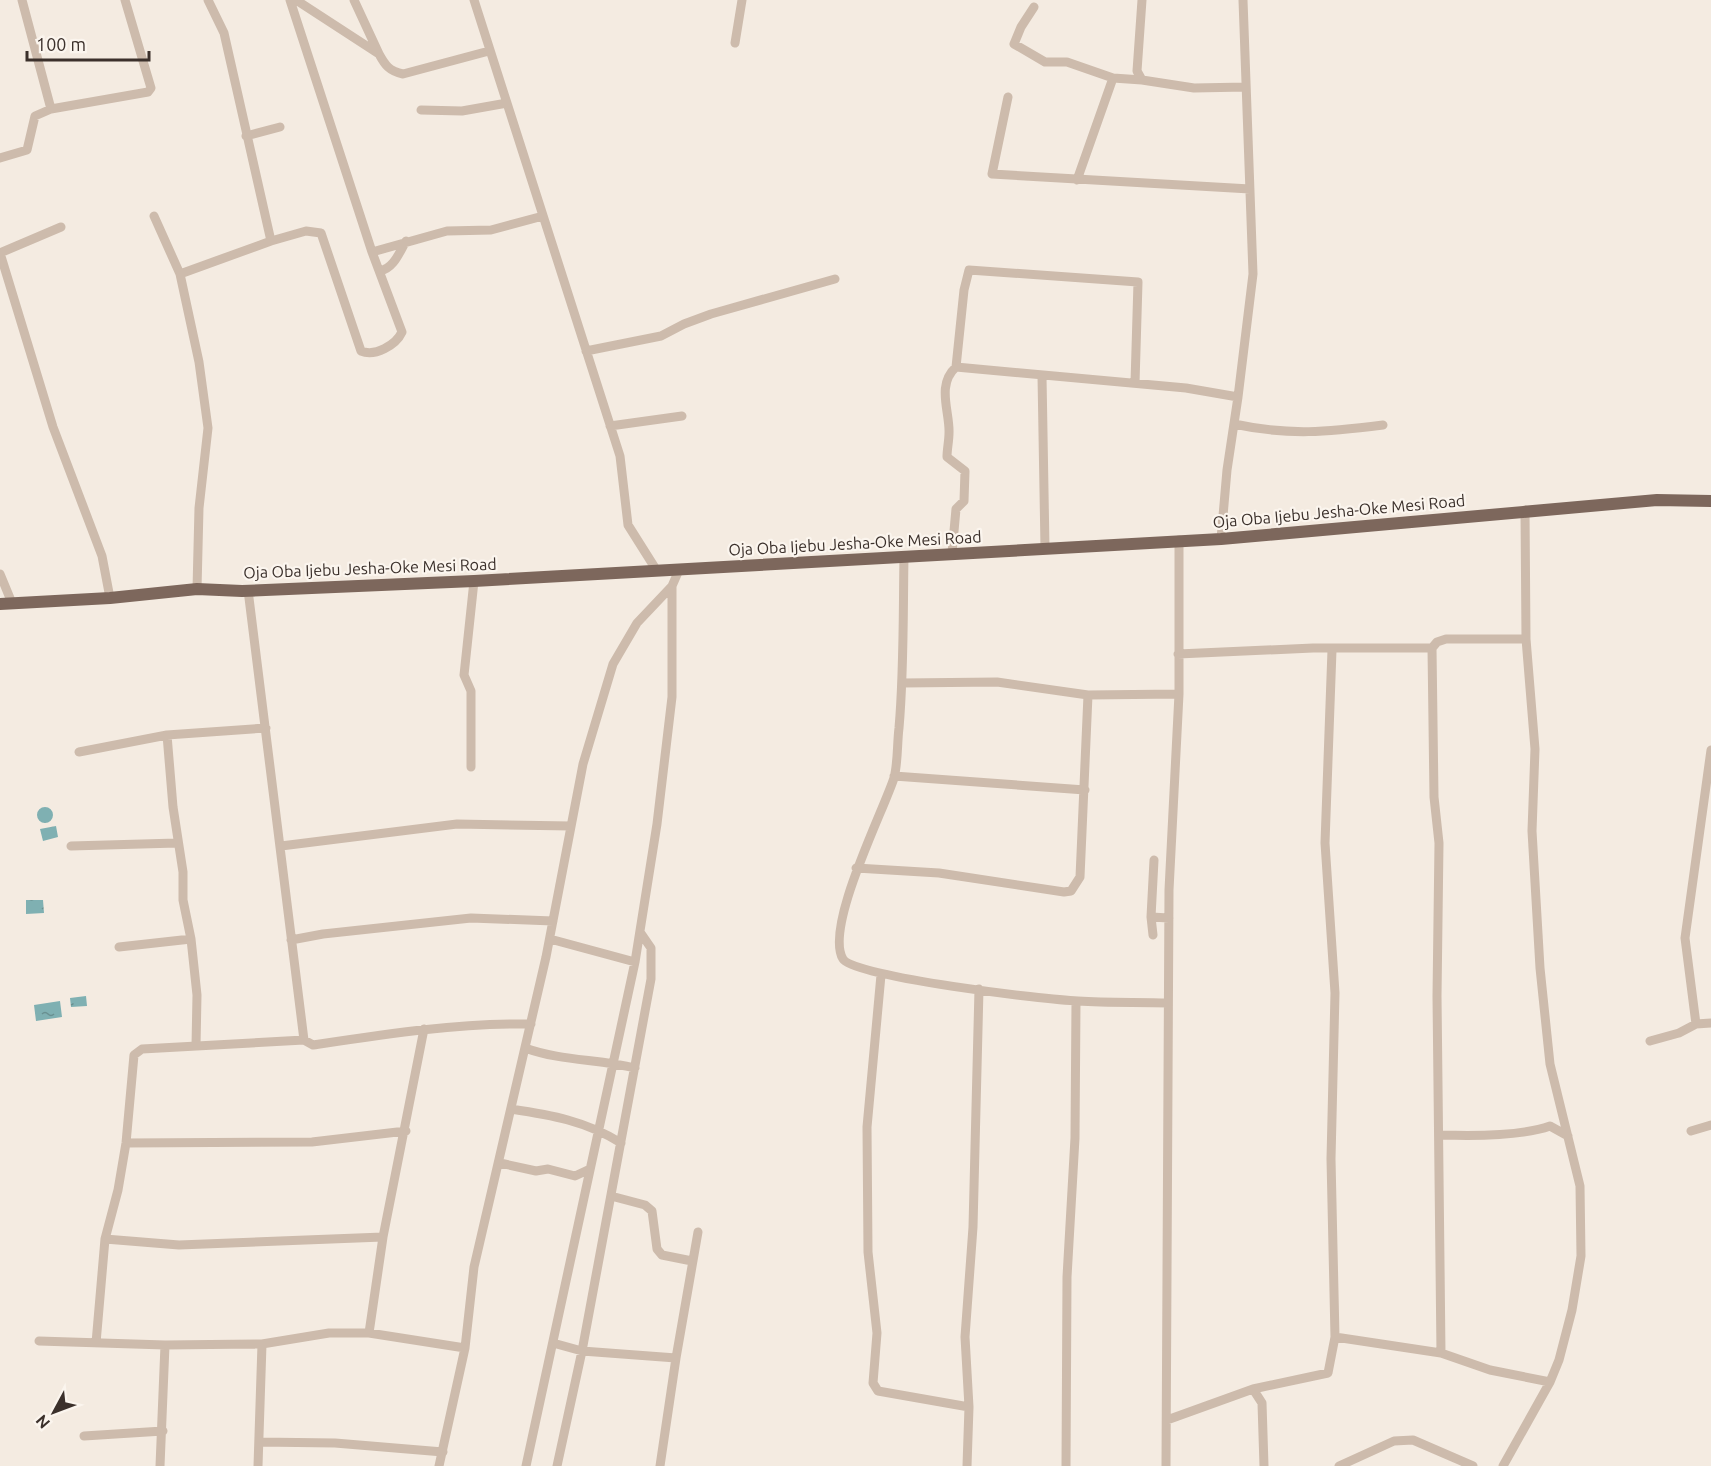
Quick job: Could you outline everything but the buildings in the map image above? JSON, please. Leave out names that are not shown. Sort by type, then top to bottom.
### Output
[{"type":"main road","name":"Oja Oba Ijebu Jesha-Oke Mesi Road","points":[[6,604],[110,598],[197,589],[248,590],[474,581],[1221,539],[1346,529],[1525,510],[1657,500],[1711,501]]},
{"type":"street","points":[[22,0],[51,109]]},
{"type":"street","points":[[0,158],[27,150],[35,116],[51,109],[148,92],[151,88],[125,0]]},
{"type":"street","points":[[208,0],[224,33],[271,241]]},
{"type":"street","points":[[180,274],[271,241],[306,231],[321,233],[357,346],[366,353],[393,345],[397,343],[402,332],[372,252],[290,0]]},
{"type":"street","points":[[296,0],[379,54]]},
{"type":"street","points":[[354,0],[386,67],[403,74],[489,51]]},
{"type":"street","points":[[474,0],[610,426],[622,468],[628,525],[657,571]]},
{"type":"street","points":[[735,43],[742,0]]},
{"type":"street","points":[[1142,0],[1137,71],[1142,80]]},
{"type":"street","points":[[1221,539],[1227,470],[1253,274],[1243,0]]},
{"type":"street","points":[[1034,7],[1021,27],[1014,44],[1045,62],[1068,62],[1113,78],[1194,88],[1246,87]]},
{"type":"street","points":[[1077,180],[1113,78]]},
{"type":"street","points":[[1008,97],[992,174],[1250,189]]},
{"type":"street","points":[[421,110],[462,111],[507,103]]},
{"type":"street","points":[[246,136],[280,127]]},
{"type":"street","points":[[154,216],[180,274],[200,362],[208,428],[199,508],[197,589]]},
{"type":"street","points":[[372,252],[447,231],[491,230],[543,216]]},
{"type":"street","points":[[61,226],[0,253],[53,427],[102,556],[110,598]]},
{"type":"street","points":[[380,271],[387,269],[394,262],[406,241]]},
{"type":"street","points":[[952,553],[956,509],[963,501],[965,471],[947,457],[949,430],[945,397],[950,374],[956,367],[964,290],[969,270],[1138,282],[1135,383]]},
{"type":"street","points":[[586,351],[661,336],[711,314],[835,279]]},
{"type":"street","points":[[956,367],[1135,383],[1238,397]]},
{"type":"street","points":[[1042,376],[1045,548]]},
{"type":"street","points":[[610,426],[682,416]]},
{"type":"street","points":[[1234,424],[1269,432],[1315,434],[1383,425]]},
{"type":"street","points":[[1503,1466],[1550,1382],[1559,1360],[1572,1310],[1581,1256],[1580,1186],[1550,1065],[1540,968],[1532,831],[1535,749],[1526,639],[1525,510]]},
{"type":"street","points":[[1166,1466],[1169,918],[1179,694],[1179,540]]},
{"type":"street","points":[[904,556],[903,683],[894,776],[856,868],[841,931],[840,953],[848,964],[881,975],[1076,1002],[1168,1003]]},
{"type":"street","points":[[439,1466],[465,1348],[474,1267],[550,939],[583,764],[613,664],[637,623],[672,586],[679,570]]},
{"type":"street","points":[[0,574],[6,604]]},
{"type":"street","points":[[471,767],[471,691],[464,675],[474,581]]},
{"type":"street","points":[[526,1466],[640,932],[657,824],[672,697],[672,586]]},
{"type":"street","points":[[248,590],[267,728],[272,788],[304,1040]]},
{"type":"street","points":[[1178,654],[1431,648],[1437,642],[1446,639],[1526,639]]},
{"type":"street","points":[[1431,648],[1434,797],[1439,843],[1437,996],[1441,1135],[1442,1353]]},
{"type":"street","points":[[1167,1420],[1253,1389],[1328,1373],[1335,1337],[1331,1159],[1335,993],[1325,843],[1332,650]]},
{"type":"street","points":[[903,683],[997,682],[1088,694],[1179,694]]},
{"type":"street","points":[[856,868],[939,873],[1064,892],[1071,891],[1080,877],[1088,694]]},
{"type":"street","points":[[79,752],[167,735],[267,728]]},
{"type":"street","points":[[167,735],[177,843],[183,873],[183,900],[191,939],[197,995],[196,1046]]},
{"type":"street","points":[[1696,1024],[1685,938],[1711,750]]},
{"type":"street","points":[[894,776],[1084,790]]},
{"type":"street","points":[[281,846],[457,824],[572,826]]},
{"type":"street","points":[[71,846],[177,843]]},
{"type":"street","points":[[1153,934],[1151,918],[1154,860]]},
{"type":"street","points":[[291,940],[323,934],[471,918],[553,921]]},
{"type":"street","points":[[1151,918],[1169,918]]},
{"type":"street","points":[[557,1466],[582,1351],[652,964],[651,948],[640,932]]},
{"type":"street","points":[[119,947],[191,939]]},
{"type":"street","points":[[550,939],[635,962]]},
{"type":"street","points":[[881,975],[867,1127],[868,1252],[877,1333],[873,1383],[878,1391],[969,1407]]},
{"type":"street","points":[[967,1466],[969,1407],[964,1337],[973,1227],[979,989]]},
{"type":"street","points":[[1066,1466],[1067,1277],[1075,1138],[1076,1002]]},
{"type":"street","points":[[1650,1041],[1679,1033],[1696,1024],[1711,1023]]},
{"type":"street","points":[[96,1343],[105,1239],[118,1191],[126,1143],[134,1055],[142,1049],[304,1040],[313,1045],[424,1029],[480,1024],[531,1024]]},
{"type":"street","points":[[369,1333],[383,1237],[406,1131],[424,1029]]},
{"type":"street","points":[[525,1047],[547,1056],[613,1063],[635,1068]]},
{"type":"street","points":[[511,1109],[560,1116],[599,1129],[621,1143]]},
{"type":"street","points":[[1691,1131],[1711,1125]]},
{"type":"street","points":[[1441,1135],[1473,1136],[1518,1133],[1550,1126],[1568,1136]]},
{"type":"street","points":[[126,1143],[312,1142],[406,1131]]},
{"type":"street","points":[[500,1162],[575,1176],[590,1169]]},
{"type":"street","points":[[611,1196],[645,1205],[654,1217],[657,1250],[662,1256],[693,1261]]},
{"type":"street","points":[[660,1466],[698,1232]]},
{"type":"street","points":[[105,1239],[179,1245],[383,1237]]},
{"type":"street","points":[[39,1341],[165,1346],[262,1344],[328,1333],[369,1333],[465,1348]]},
{"type":"street","points":[[1335,1337],[1442,1353],[1490,1370],[1550,1382]]},
{"type":"street","points":[[553,1342],[582,1351],[676,1358]]},
{"type":"street","points":[[258,1466],[262,1344]]},
{"type":"street","points":[[160,1466],[165,1346]]},
{"type":"street","points":[[1253,1389],[1262,1403],[1264,1466]]},
{"type":"street","points":[[84,1436],[163,1431]]},
{"type":"street","points":[[1339,1466],[1394,1441],[1413,1440],[1473,1466]]},
{"type":"street","points":[[259,1442],[335,1443],[443,1452]]},
{"type":"water","points":[[45,807],[53,815],[45,823],[37,815]]},
{"type":"water","points":[[56,826],[58,837],[43,841],[40,829]]},
{"type":"water","points":[[26,900],[43,900],[44,913],[26,914]]},
{"type":"water","points":[[86,996],[87,1006],[71,1007],[70,998]]},
{"type":"water","points":[[60,1001],[62,1017],[36,1021],[34,1005]]}]
